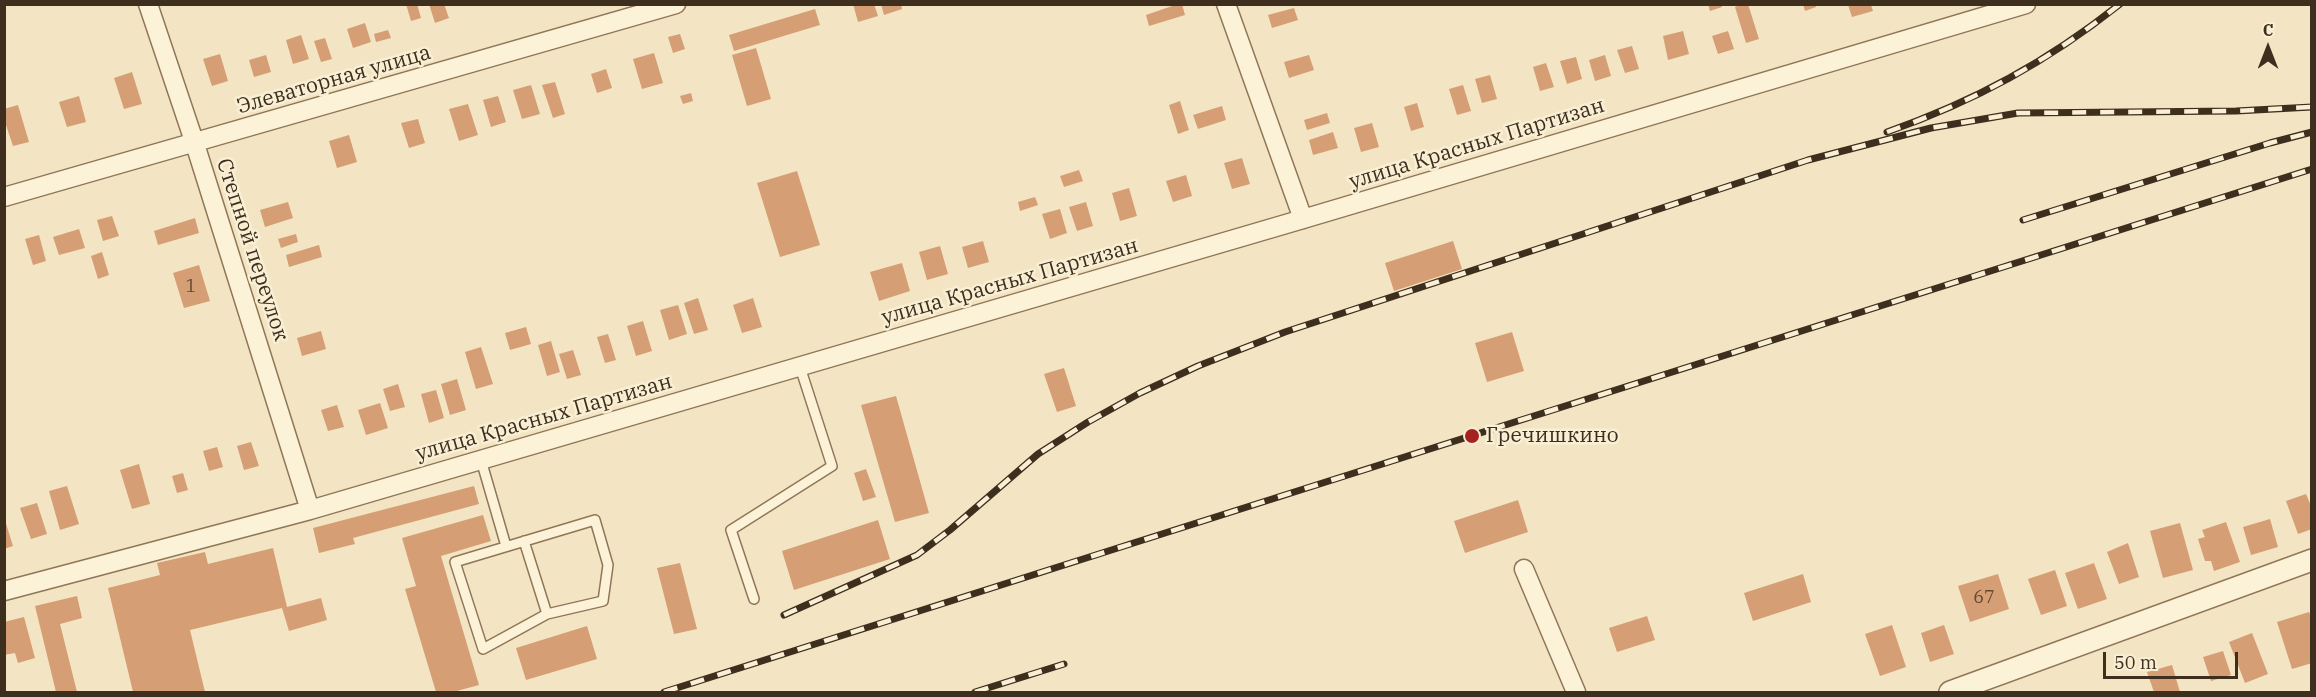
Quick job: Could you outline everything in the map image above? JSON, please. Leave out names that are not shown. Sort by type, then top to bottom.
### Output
[{"type":"street","name":"Степной переулок","points":[[148,4],[195,144],[310,510]]},
{"type":"street","name":"Элеваторная улица","points":[[4,197],[676,4]]},
{"type":"street","points":[[1226,4],[1303,219]]},
{"type":"street","name":"улица Красных Партизан","points":[[4,591],[310,510],[2026,4]]},
{"type":"street","points":[[1950,693],[2312,560]]},
{"type":"street","points":[[1524,569],[1576,693]]},
{"type":"lane","points":[[754,599],[731,530],[832,466],[800,367]]},
{"type":"lane","points":[[481,460],[506,546]]},
{"type":"lane","points":[[595,520],[608,565],[603,601],[547,614],[483,650],[455,562],[506,546],[595,520]]},
{"type":"lane","points":[[524,541],[547,614]]},
{"type":"building","points":[[406,4],[417,4],[421,18],[411,21]]},
{"type":"building","points":[[429,4],[444,4],[449,18],[435,23]]},
{"type":"building","points":[[853,4],[874,4],[878,16],[858,22]]},
{"type":"building","points":[[881,4],[901,4],[902,9],[884,15]]},
{"type":"building","points":[[1182,4],[1185,15],[1149,26],[1146,15]]},
{"type":"building","points":[[1708,4],[1721,4],[1722,7],[1710,11]]},
{"type":"building","points":[[1748,4],[1759,39],[1746,43],[1735,7]]},
{"type":"building","points":[[1803,4],[1816,4],[1816,7],[1805,11]]},
{"type":"building","points":[[1848,5],[1871,5],[1873,11],[1852,17]]},
{"type":"building","points":[[1294,8],[1298,20],[1272,28],[1268,15]]},
{"type":"building","points":[[815,9],[820,25],[734,51],[729,35]]},
{"type":"building","points":[[365,23],[371,42],[353,48],[347,29]]},
{"type":"building","points":[[388,30],[391,38],[376,42],[374,34]]},
{"type":"building","points":[[1683,31],[1689,54],[1668,60],[1663,36]]},
{"type":"building","points":[[1728,31],[1734,49],[1718,54],[1712,36]]},
{"type":"building","points":[[680,34],[685,49],[673,53],[668,37]]},
{"type":"building","points":[[301,35],[309,59],[293,64],[286,40]]},
{"type":"building","points":[[325,38],[332,59],[321,62],[314,41]]},
{"type":"building","points":[[1632,46],[1639,69],[1625,73],[1617,50]]},
{"type":"building","points":[[756,48],[771,99],[747,106],[732,55]]},
{"type":"building","points":[[654,53],[663,83],[642,89],[633,59]]},
{"type":"building","points":[[220,54],[228,81],[212,86],[203,59]]},
{"type":"building","points":[[266,55],[271,72],[254,77],[249,60]]},
{"type":"building","points":[[1309,55],[1314,70],[1289,78],[1284,62]]},
{"type":"building","points":[[1605,55],[1611,76],[1595,81],[1589,60]]},
{"type":"building","points":[[1576,57],[1582,79],[1567,84],[1560,61]]},
{"type":"building","points":[[1546,63],[1554,87],[1540,91],[1533,67]]},
{"type":"building","points":[[606,69],[612,88],[597,93],[591,74]]},
{"type":"building","points":[[132,72],[142,104],[124,109],[114,78]]},
{"type":"building","points":[[1490,75],[1497,99],[1482,103],[1475,79]]},
{"type":"building","points":[[555,82],[565,114],[553,118],[542,85]]},
{"type":"building","points":[[531,85],[540,114],[522,119],[513,90]]},
{"type":"building","points":[[1463,85],[1471,111],[1457,115],[1449,89]]},
{"type":"building","points":[[691,93],[693,101],[683,104],[680,96]]},
{"type":"building","points":[[79,96],[86,122],[67,127],[59,102]]},
{"type":"building","points":[[498,96],[506,122],[491,127],[483,100]]},
{"type":"building","points":[[1180,101],[1189,130],[1178,134],[1169,105]]},
{"type":"building","points":[[1417,103],[1424,127],[1411,131],[1404,107]]},
{"type":"building","points":[[468,104],[478,135],[459,141],[449,109]]},
{"type":"building","points":[[18,105],[29,142],[13,146],[4,119],[4,109]]},
{"type":"building","points":[[1222,106],[1226,120],[1198,129],[1193,115]]},
{"type":"building","points":[[1327,113],[1330,123],[1307,130],[1304,120]]},
{"type":"building","points":[[418,119],[425,143],[409,148],[401,123]]},
{"type":"building","points":[[1372,123],[1379,147],[1361,152],[1354,128]]},
{"type":"building","points":[[1333,132],[1338,148],[1313,155],[1309,140]]},
{"type":"building","points":[[349,135],[357,162],[337,168],[329,141]]},
{"type":"building","points":[[1242,158],[1250,184],[1232,189],[1224,163]]},
{"type":"building","points":[[1079,170],[1083,181],[1064,187],[1060,176]]},
{"type":"building","points":[[797,171],[820,245],[780,257],[757,183]]},
{"type":"building","points":[[1186,175],[1192,196],[1173,202],[1166,181]]},
{"type":"building","points":[[1129,188],[1137,216],[1120,221],[1112,193]]},
{"type":"building","points":[[1035,197],[1038,205],[1020,211],[1018,202]]},
{"type":"building","points":[[288,202],[293,218],[265,227],[260,210]]},
{"type":"building","points":[[1086,202],[1093,226],[1077,231],[1069,207]]},
{"type":"building","points":[[1060,209],[1067,233],[1050,239],[1042,214]]},
{"type":"building","points":[[112,216],[119,236],[103,241],[97,220]]},
{"type":"building","points":[[195,218],[199,233],[158,245],[154,231]]},
{"type":"building","points":[[79,229],[85,248],[59,255],[53,237]]},
{"type":"building","points":[[296,234],[298,242],[281,248],[278,239]]},
{"type":"building","points":[[39,235],[46,261],[33,265],[25,239]]},
{"type":"building","points":[[983,241],[989,262],[968,268],[962,247]]},
{"type":"building","points":[[1453,241],[1462,269],[1394,291],[1385,263]]},
{"type":"building","points":[[319,245],[322,257],[289,267],[286,255]]},
{"type":"building","points":[[940,246],[948,274],[927,280],[919,252]]},
{"type":"building","points":[[102,252],[109,275],[98,279],[91,256]]},
{"type":"building","points":[[902,263],[910,291],[879,301],[870,272]]},
{"type":"building","points":[[199,265],[210,301],[184,308],[173,273]]},
{"type":"building","points":[[698,298],[708,330],[694,334],[684,303]]},
{"type":"building","points":[[753,298],[762,327],[742,333],[733,305]]},
{"type":"building","points":[[678,305],[687,334],[669,340],[660,310]]},
{"type":"building","points":[[643,321],[652,351],[636,356],[627,326]]},
{"type":"building","points":[[526,327],[531,344],[510,350],[505,333]]},
{"type":"building","points":[[321,331],[326,349],[302,356],[297,338]]},
{"type":"building","points":[[1512,332],[1524,371],[1487,382],[1475,343]]},
{"type":"building","points":[[608,334],[616,360],[605,363],[597,337]]},
{"type":"building","points":[[551,341],[560,372],[547,376],[538,345]]},
{"type":"building","points":[[481,347],[493,384],[476,389],[465,352]]},
{"type":"building","points":[[573,350],[581,375],[567,379],[559,354]]},
{"type":"building","points":[[1064,368],[1076,406],[1057,412],[1044,374]]},
{"type":"building","points":[[457,379],[466,410],[450,415],[441,384]]},
{"type":"building","points":[[398,384],[405,407],[390,411],[383,389]]},
{"type":"building","points":[[436,390],[444,418],[429,423],[421,394]]},
{"type":"building","points":[[896,396],[929,513],[895,522],[861,405]]},
{"type":"building","points":[[380,403],[388,428],[366,435],[358,410]]},
{"type":"building","points":[[337,405],[344,427],[328,431],[321,410]]},
{"type":"building","points":[[251,442],[259,466],[244,470],[237,446]]},
{"type":"building","points":[[217,447],[223,467],[209,471],[203,451]]},
{"type":"building","points":[[139,464],[150,504],[132,509],[120,470]]},
{"type":"building","points":[[866,469],[876,497],[863,501],[854,473]]},
{"type":"building","points":[[183,473],[188,490],[177,493],[172,476]]},
{"type":"building","points":[[67,486],[79,524],[60,530],[49,491]]},
{"type":"building","points":[[474,486],[479,504],[353,538],[355,544],[319,553],[313,528]]},
{"type":"building","points":[[2306,494],[2312,508],[2312,529],[2298,534],[2286,501]]},
{"type":"building","name":"Гречишкино","points":[[1518,500],[1528,532],[1465,553],[1454,521]]},
{"type":"building","points":[[37,503],[47,534],[31,539],[20,508]]},
{"type":"building","points":[[483,515],[491,541],[441,556],[479,685],[453,692],[436,692],[405,589],[416,586],[402,538]]},
{"type":"building","points":[[4,517],[13,546],[4,549]]},
{"type":"building","points":[[2270,519],[2278,547],[2251,555],[2243,527]]},
{"type":"building","points":[[878,520],[890,559],[794,590],[782,551]]},
{"type":"building","points":[[2226,522],[2240,562],[2214,571],[2211,561],[2205,561],[2198,539],[2205,537],[2202,530]]},
{"type":"building","points":[[2180,523],[2193,570],[2163,578],[2150,531]]},
{"type":"building","points":[[2128,543],[2139,577],[2119,584],[2107,552]]},
{"type":"building","points":[[273,548],[287,607],[321,598],[327,620],[289,631],[282,608],[190,630],[205,692],[133,692],[108,588],[160,575],[157,563],[205,552],[208,564]]},
{"type":"building","points":[[680,563],[697,629],[674,634],[657,568]]},
{"type":"building","points":[[2094,563],[2107,599],[2078,609],[2065,573]]},
{"type":"building","points":[[2055,570],[2067,606],[2041,615],[2028,579]]},
{"type":"building","points":[[1803,574],[1811,602],[1753,621],[1744,593]]},
{"type":"building","points":[[1998,574],[2009,609],[1970,622],[1958,586]]},
{"type":"building","points":[[77,596],[82,618],[60,624],[77,692],[56,692],[35,606]]},
{"type":"building","points":[[2309,612],[2312,619],[2312,663],[2292,669],[2277,622]]},
{"type":"building","points":[[1647,616],[1655,640],[1617,652],[1609,628]]},
{"type":"building","points":[[24,617],[35,658],[18,663],[15,653],[4,655],[4,622]]},
{"type":"building","points":[[1892,625],[1906,667],[1880,676],[1865,634]]},
{"type":"building","points":[[1944,625],[1954,654],[1930,662],[1921,633]]},
{"type":"building","points":[[587,626],[597,659],[526,680],[516,648]]},
{"type":"building","points":[[2252,633],[2268,674],[2245,683],[2229,642]]},
{"type":"building","points":[[2223,651],[2231,675],[2211,681],[2203,657]]},
{"type":"building","points":[[2172,665],[2180,692],[2154,692],[2147,672]]},
{"type":"railway","points":[[1887,132],[1950,107],[2009,78],[2065,44],[2120,4]]},
{"type":"railway","points":[[784,615],[917,555],[950,530],[1038,454],[1088,422],[1140,393],[1198,366],[1285,332],[1808,160],[1931,128],[2018,113],[2236,111],[2312,107]]},
{"type":"railway","points":[[2023,220],[2312,132]]},
{"type":"railway","points":[[664,692],[2312,169]]},
{"type":"railway","points":[[975,692],[1064,664]]},
{"type":"place","name":"Гречишкино","points":[[1472,436]]}]
